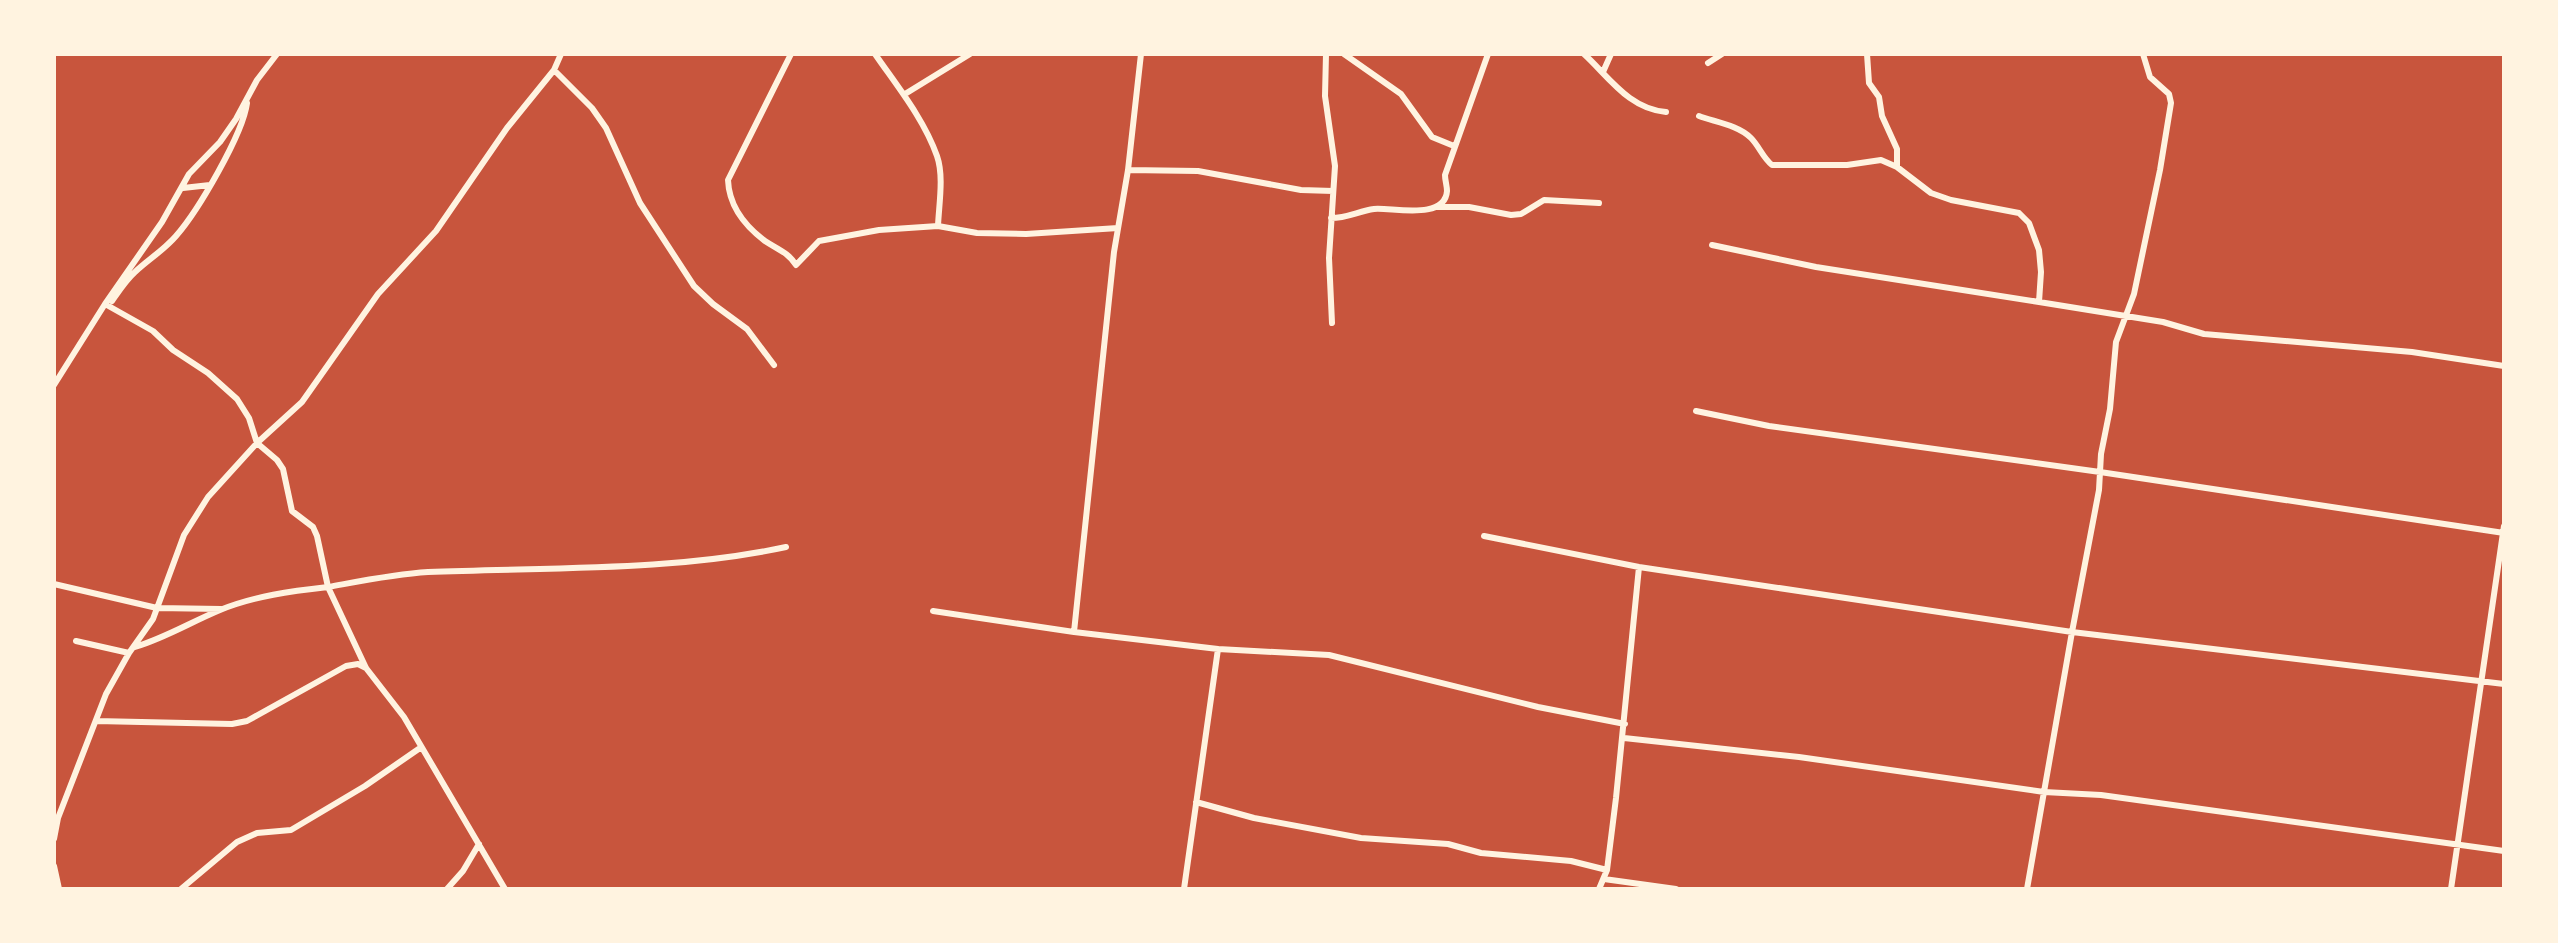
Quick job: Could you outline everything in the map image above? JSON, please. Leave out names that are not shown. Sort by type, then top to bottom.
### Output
[{"type":"street","points":[[54,385],[198,162],[219,142],[257,80],[277,54]]},
{"type":"street","points":[[54,839],[58,818],[106,694],[129,653],[153,619],[184,535],[208,497],[257,443],[302,402],[370,304],[436,231],[507,128],[554,70],[561,54]]},
{"type":"street","points":[[791,54],[728,180],[728,193],[743,219],[766,241],[791,257],[796,265],[815,244],[827,238],[879,230],[938,226],[976,233],[1026,234],[1118,228]]},
{"type":"street","points":[[875,54],[905,94],[937,156],[940,171],[938,226]]},
{"type":"street","points":[[905,94],[970,54]]},
{"type":"street","points":[[1074,632],[1118,228],[1128,170],[1141,54]]},
{"type":"street","points":[[1326,54],[1325,96],[1335,150],[1329,278],[1332,323]]},
{"type":"street","points":[[1344,54],[1401,94],[1432,137],[1454,145]]},
{"type":"street","points":[[1434,208],[1447,195],[1445,175],[1488,54]]},
{"type":"street","points":[[1584,54],[1613,85],[1635,102],[1651,111],[1666,112]]},
{"type":"street","points":[[1603,72],[1611,54]]},
{"type":"street","points":[[1708,63],[1722,54]]},
{"type":"street","points":[[1867,54],[1869,83],[1879,97],[1882,116],[1896,149],[1897,167]]},
{"type":"street","points":[[2027,889],[2099,490],[2101,454],[2110,409],[2116,342],[2134,294],[2171,103],[2169,94],[2150,76],[2143,54]]},
{"type":"street","points":[[554,70],[592,108],[606,128],[640,203],[694,286],[747,329],[774,365]]},
{"type":"street","points":[[107,305],[133,274],[178,234],[244,122],[247,99]]},
{"type":"street","points":[[1699,116],[1748,135],[1772,165],[1847,165],[1881,160],[1897,167],[1931,192],[1951,200],[2006,209],[2024,217],[2039,250],[2039,302]]},
{"type":"street","points":[[1128,170],[1198,171],[1301,190],[1333,191]]},
{"type":"street","points":[[183,188],[209,185]]},
{"type":"street","points":[[1331,218],[1347,217],[1375,209],[1404,211],[1468,207],[1511,215],[1521,214],[1544,200],[1599,203]]},
{"type":"street","points":[[1712,245],[1816,267],[2163,321],[2204,334],[2412,352],[2504,366]]},
{"type":"street","points":[[107,305],[153,331],[173,350],[208,373],[243,406],[257,443],[277,460],[283,469],[292,512],[313,527],[328,587],[366,668],[404,718],[505,889]]},
{"type":"street","points":[[1696,411],[1776,427],[2503,531],[2451,889]]},
{"type":"street","points":[[1484,536],[1639,567],[2072,632],[2504,684]]},
{"type":"street","points":[[135,647],[162,639],[222,609],[282,593],[427,572],[602,567],[697,561],[786,547]]},
{"type":"street","points":[[1599,889],[1606,870],[1624,738],[1639,567]]},
{"type":"street","points":[[54,584],[157,608],[222,609]]},
{"type":"street","points":[[933,611],[1074,632],[1218,649],[1329,654],[1538,707],[1625,724]]},
{"type":"street","points":[[76,641],[129,653]]},
{"type":"street","points":[[1184,889],[1218,649]]},
{"type":"street","points":[[96,721],[232,724],[247,721],[346,666],[358,664],[366,668]]},
{"type":"street","points":[[1624,738],[1799,757],[2044,792],[2097,794],[2504,851]]},
{"type":"street","points":[[181,889],[237,842],[257,833],[291,830],[365,786],[420,748]]},
{"type":"street","points":[[1196,802],[1254,818],[1361,838],[1448,844],[1481,853],[1571,861],[1606,870]]},
{"type":"street","points":[[447,889],[463,871],[479,844]]},
{"type":"street","points":[[54,866],[59,889]]},
{"type":"street","points":[[1604,879],[1676,889]]}]
